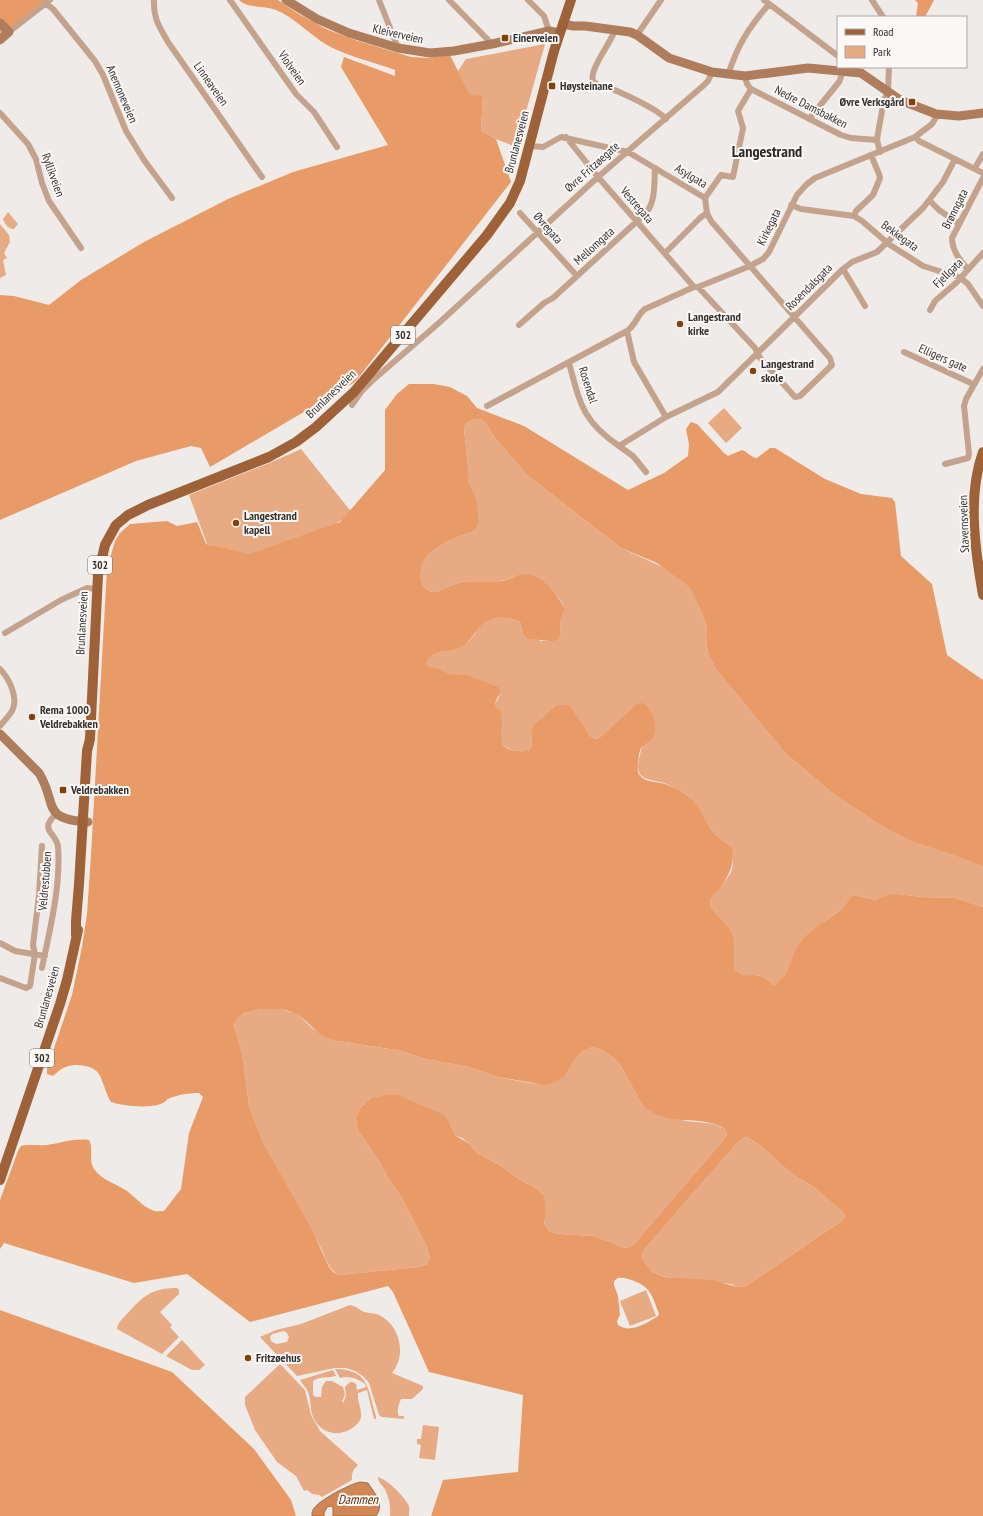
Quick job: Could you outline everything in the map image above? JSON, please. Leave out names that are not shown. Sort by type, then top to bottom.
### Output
[{"type":"main road","name":"Kleiverveien","points":[[286,0],[317,19],[349,33],[398,48],[430,53],[454,51],[492,44],[573,26],[615,30],[637,35]]},
{"type":"main road","name":"Brunlanesveien","points":[[0,1180],[60,1004],[67,980],[76,935],[91,750],[90,739],[97,589],[105,545],[116,526],[128,515],[148,505],[247,467],[277,453],[296,442],[316,427],[354,392],[500,219],[510,203],[519,185],[570,0]]},
{"type":"main road","points":[[0,23],[9,32],[0,40]]},
{"type":"main road","points":[[637,35],[669,58],[712,72],[745,76],[808,68],[843,72],[857,70],[900,100],[938,114],[959,116],[983,113]]},
{"type":"main road","name":"Stavernsveien","points":[[983,452],[977,476],[974,508],[977,553],[983,595]]},
{"type":"main road","points":[[0,734],[39,773],[47,788],[50,804],[57,813],[64,819],[85,822]]},
{"type":"street","name":"Linneaveien","points":[[154,0],[156,21],[168,42],[262,177]]},
{"type":"street","name":"Violveien","points":[[230,0],[296,94],[314,112],[337,147]]},
{"type":"street","points":[[379,0],[398,48]]},
{"type":"street","points":[[448,0],[492,44]]},
{"type":"street","points":[[528,0],[544,16],[549,31]]},
{"type":"street","points":[[637,35],[661,0]]},
{"type":"street","points":[[872,0],[882,16]]},
{"type":"street","points":[[9,32],[48,2]]},
{"type":"street","name":"Anemoneveien","points":[[48,2],[95,61],[103,75],[129,137],[172,198]]},
{"type":"street","points":[[728,75],[734,56],[746,33],[766,2],[837,55]]},
{"type":"street","points":[[615,30],[593,73],[592,81],[658,112],[666,119]]},
{"type":"street","points":[[880,152],[877,140],[884,100],[888,92],[889,68]]},
{"type":"street","name":"Øvre Fritzøegate","points":[[352,405],[361,392],[373,380],[440,322],[598,177],[704,85],[708,81],[712,72]]},
{"type":"street","points":[[810,120],[839,82],[843,72]]},
{"type":"street","points":[[705,198],[721,175],[733,176],[743,128],[738,111],[751,89],[747,84],[745,76]]},
{"type":"street","name":"Nedre Damsbakken","points":[[751,89],[845,137],[877,140]]},
{"type":"street","name":"Ryllikveien","points":[[0,113],[28,144],[36,159],[49,201],[81,248]]},
{"type":"street","name":"Kirkegata","points":[[569,363],[627,331],[634,325],[641,312],[645,309],[750,266],[763,259],[769,252],[801,190],[815,178],[915,137],[932,124],[938,114]]},
{"type":"street","points":[[530,146],[544,147],[557,138],[566,137]]},
{"type":"street","name":"Asylgata","points":[[566,137],[628,152],[705,198],[707,213],[711,221],[833,363]]},
{"type":"street","name":"Vestregata","points":[[566,137],[637,222],[696,287],[755,348],[758,354],[796,397],[800,396],[831,367],[833,363]]},
{"type":"street","points":[[915,137],[919,142],[983,173]]},
{"type":"street","points":[[975,168],[983,154]]},
{"type":"street","points":[[854,216],[856,211],[873,195],[880,178],[871,155]]},
{"type":"street","name":"Rosendalsgata","points":[[666,417],[718,392],[843,269],[856,260],[874,254],[930,201],[943,182],[955,159]]},
{"type":"street","name":"Mellomgata","points":[[519,325],[577,276],[646,213],[652,204],[655,168]]},
{"type":"street","name":"Brønngata","points":[[968,270],[958,258],[952,238],[983,178]]},
{"type":"street","points":[[930,201],[939,210],[958,224]]},
{"type":"street","name":"Bekkegata","points":[[792,205],[802,209],[854,216],[887,242],[927,268],[954,274],[961,278],[968,284],[983,306]]},
{"type":"street","name":"Øvregata","points":[[520,213],[577,276]]},
{"type":"street","points":[[666,253],[700,218],[707,213]]},
{"type":"street","name":"Fjellgata","points":[[930,310],[935,301],[961,278],[983,253]]},
{"type":"street","points":[[843,269],[865,306]]},
{"type":"street","points":[[618,446],[666,417],[634,362],[627,331]]},
{"type":"street","name":"Elligers gate","points":[[904,352],[973,384]]},
{"type":"street","name":"Rosendal","points":[[487,406],[569,363],[581,404],[591,422],[605,437],[633,456],[646,472]]},
{"type":"street","name":"Elligers gate","points":[[945,464],[968,458],[969,454],[964,406],[973,384],[983,369]]},
{"type":"street","points":[[4,633],[66,598],[87,588],[97,589]]},
{"type":"street","points":[[0,669],[8,679],[12,688],[14,701],[13,709],[0,726]]},
{"type":"street","name":"Veldrestubben","points":[[42,968],[54,908],[59,853],[57,842],[51,835],[49,824],[57,813]]},
{"type":"street","name":"Veldrestubben","points":[[0,978],[26,988],[28,988],[31,980],[35,954],[33,945],[39,895],[42,846]]},
{"type":"street","points":[[0,943],[15,951],[44,956]]},
{"type":"green space","points":[[545,44],[516,147],[481,131],[483,96],[470,96],[458,71],[466,59]]},
{"type":"green space","points":[[8,212],[18,224],[14,229],[7,226],[3,219]]},
{"type":"green space","points":[[0,224],[9,235],[10,242],[4,253],[7,258],[3,260],[6,275],[0,278]]},
{"type":"green space","points":[[724,408],[742,428],[726,443],[708,423]]},
{"type":"green space","points":[[480,419],[485,422],[495,438],[527,475],[621,548],[665,568],[691,590],[703,616],[707,629],[708,653],[716,669],[785,753],[836,796],[874,821],[983,866],[983,907],[955,898],[921,897],[898,894],[876,900],[853,895],[842,908],[824,922],[792,962],[789,970],[782,980],[774,985],[762,977],[756,975],[745,975],[735,970],[735,945],[733,935],[729,927],[713,909],[710,903],[713,896],[732,870],[732,847],[715,834],[693,801],[687,795],[664,783],[644,778],[641,775],[638,766],[642,748],[651,740],[601,737],[595,739],[590,736],[585,729],[531,733],[532,746],[528,751],[508,749],[502,741],[501,712],[495,704],[501,693],[458,675],[449,674],[441,669],[428,666],[426,663],[428,657],[433,654],[466,644],[480,626],[489,619],[504,617],[520,622],[523,634],[541,641],[559,639],[561,632],[560,625],[564,610],[563,604],[547,584],[538,577],[521,575],[500,581],[463,582],[433,592],[424,586],[421,580],[421,569],[425,560],[431,553],[447,542],[476,530],[479,523],[468,481],[464,428],[466,423],[472,420]]},
{"type":"green space","points":[[301,449],[352,511],[345,518],[325,530],[251,557],[207,544],[189,495]]},
{"type":"green space","points":[[262,1009],[279,1009],[296,1013],[313,1029],[332,1040],[402,1051],[425,1059],[469,1067],[498,1077],[530,1083],[546,1084],[565,1076],[576,1058],[583,1051],[592,1047],[600,1049],[619,1063],[643,1106],[667,1116],[682,1120],[709,1123],[720,1126],[725,1129],[727,1134],[634,1244],[628,1248],[621,1247],[593,1236],[550,1232],[544,1224],[546,1213],[532,1186],[520,1180],[503,1167],[477,1153],[470,1144],[462,1138],[456,1136],[450,1124],[370,1099],[359,1109],[356,1119],[358,1130],[402,1198],[427,1247],[430,1259],[427,1264],[419,1267],[339,1275],[328,1264],[322,1250],[263,1142],[249,1106],[242,1053],[234,1026],[237,1019],[244,1013]]},
{"type":"green space","points":[[747,1137],[761,1146],[792,1174],[817,1189],[842,1211],[845,1216],[843,1220],[746,1286],[737,1287],[731,1284],[666,1277],[652,1272],[643,1259],[642,1255],[644,1250],[736,1144],[743,1138]]},
{"type":"green space","points":[[177,1288],[179,1290],[179,1294],[160,1312],[172,1325],[170,1327],[179,1337],[162,1354],[117,1329],[120,1321],[143,1298],[154,1291]]},
{"type":"green space","points":[[646,1290],[656,1316],[630,1326],[620,1301]]},
{"type":"green space","points":[[350,1305],[364,1312],[379,1315],[386,1320],[396,1333],[400,1349],[397,1366],[392,1373],[423,1386],[423,1389],[412,1399],[401,1399],[398,1412],[399,1416],[404,1416],[404,1419],[382,1417],[379,1415],[369,1383],[363,1376],[355,1371],[346,1368],[335,1368],[297,1376],[260,1337],[276,1330],[301,1324]],"holes":[[[284,1331],[289,1337],[287,1342],[276,1344],[271,1341],[270,1337],[272,1334]]]},
{"type":"green space","points":[[182,1340],[205,1365],[199,1370],[192,1370],[166,1356]]},
{"type":"green space","points":[[280,1364],[305,1390],[311,1415],[320,1431],[358,1465],[353,1472],[352,1480],[322,1497],[312,1494],[307,1490],[304,1491],[296,1476],[277,1462],[255,1430],[245,1405],[245,1397]]},
{"type":"green space","points":[[335,1369],[355,1373],[366,1383],[376,1419],[374,1419],[367,1390],[358,1393],[361,1419],[353,1428],[343,1432],[332,1433],[326,1431],[314,1420],[310,1397],[300,1380],[333,1370],[336,1376],[315,1379],[313,1381],[313,1395],[316,1397],[321,1397],[322,1387],[326,1381],[332,1381],[343,1387],[345,1395],[342,1401],[343,1403],[346,1396],[345,1387],[350,1382],[356,1384],[357,1390],[366,1387],[365,1384],[357,1379],[350,1377],[340,1378]]},
{"type":"green space","points":[[423,1425],[439,1427],[435,1460],[419,1458],[421,1445],[417,1444],[417,1439],[421,1439]]},
{"type":"green space","points":[[378,1477],[396,1489],[404,1498],[409,1506],[409,1516],[390,1516],[390,1505],[386,1491],[379,1482]]},
{"type":"shaded area","points":[[0,0],[45,0],[0,37]]},
{"type":"shaded area","points":[[239,0],[278,0],[297,13],[326,29],[355,40],[411,57],[428,58],[450,55],[470,95],[483,96],[481,131],[496,139],[511,182],[355,382],[210,467],[201,448],[191,446],[136,461],[0,520],[0,295],[14,296],[49,305],[81,280],[144,242],[228,199],[293,172],[388,145],[341,67],[344,57],[395,76],[395,70],[352,56],[327,45],[283,13],[272,9],[247,5]]},
{"type":"shaded area","points":[[915,0],[934,0],[926,16],[916,16],[918,3]]},
{"type":"shaded area","points":[[409,384],[434,384],[450,387],[467,396],[477,408],[524,426],[628,490],[664,473],[688,456],[689,444],[686,429],[691,422],[697,424],[728,456],[742,450],[757,458],[770,448],[775,448],[825,479],[861,494],[892,498],[895,502],[901,556],[932,584],[947,655],[983,680],[983,866],[909,840],[874,821],[836,796],[785,753],[716,669],[708,653],[707,629],[703,616],[691,590],[657,563],[621,548],[527,475],[495,438],[485,422],[480,419],[472,420],[466,423],[464,428],[468,481],[476,499],[479,523],[476,530],[447,542],[431,553],[425,560],[421,569],[421,580],[427,589],[433,592],[464,582],[502,581],[525,574],[536,576],[549,586],[564,608],[560,625],[561,632],[559,639],[553,641],[528,639],[523,634],[520,622],[503,617],[492,619],[482,624],[469,641],[461,647],[432,655],[426,663],[428,666],[441,669],[449,674],[467,675],[498,687],[501,693],[495,704],[501,711],[502,741],[504,746],[508,749],[516,751],[528,751],[532,746],[531,733],[534,725],[556,706],[570,706],[590,736],[595,739],[601,737],[637,704],[643,703],[647,706],[654,720],[655,731],[651,740],[643,745],[640,750],[638,772],[640,776],[646,780],[673,787],[690,797],[715,834],[732,847],[732,865],[725,880],[712,897],[710,903],[713,909],[731,930],[735,945],[735,970],[739,973],[760,976],[774,985],[786,974],[795,951],[804,938],[841,909],[853,895],[876,900],[888,895],[898,894],[921,897],[955,898],[983,907],[983,1516],[431,1516],[443,1480],[518,1472],[523,1395],[429,1372],[393,1292],[388,1286],[250,1322],[187,1274],[134,1283],[4,1243],[0,1249],[0,1200],[21,1146],[47,1145],[73,1140],[89,1140],[91,1148],[91,1162],[97,1173],[127,1191],[148,1208],[155,1211],[164,1211],[181,1189],[189,1133],[203,1097],[199,1093],[191,1093],[175,1096],[158,1105],[122,1105],[111,1102],[98,1072],[90,1067],[75,1065],[62,1068],[53,1076],[47,1074],[47,1069],[72,995],[87,914],[107,569],[115,541],[120,533],[130,524],[167,521],[177,526],[197,522],[206,544],[250,554],[340,522],[385,470],[385,410],[397,394]],"holes":[[[262,1009],[279,1009],[292,1012],[305,1020],[320,1034],[332,1040],[402,1051],[425,1059],[469,1067],[498,1077],[546,1085],[556,1082],[565,1076],[576,1058],[583,1051],[592,1047],[600,1049],[619,1063],[643,1106],[647,1109],[668,1118],[716,1124],[725,1129],[727,1134],[634,1244],[628,1248],[621,1247],[593,1236],[550,1232],[544,1224],[546,1213],[544,1196],[532,1186],[520,1180],[503,1167],[477,1153],[470,1144],[456,1136],[444,1115],[398,1095],[386,1095],[370,1099],[359,1109],[356,1119],[358,1130],[402,1198],[427,1247],[430,1259],[427,1264],[419,1267],[339,1275],[333,1272],[329,1267],[312,1230],[263,1142],[249,1106],[242,1053],[234,1026],[237,1019],[244,1013]],[[747,1137],[761,1146],[792,1174],[817,1189],[842,1211],[845,1216],[843,1220],[746,1286],[737,1287],[712,1280],[665,1277],[652,1272],[643,1259],[642,1255],[644,1250],[736,1144],[743,1138]],[[618,1278],[624,1278],[640,1283],[644,1286],[653,1298],[659,1314],[658,1316],[633,1328],[618,1325],[617,1321],[620,1315],[618,1296],[614,1281]]]},
{"type":"shaded area","points":[[0,1310],[172,1372],[254,1449],[291,1500],[296,1516],[0,1516]]},
{"type":"water","name":"Dammen","points":[[360,1482],[368,1483],[378,1499],[380,1507],[376,1516],[333,1516],[333,1508],[331,1506],[327,1507],[324,1516],[312,1516],[313,1510],[321,1502],[342,1489]]},
{"type":"place","name":"Einerveien","points":[[505,38]]},
{"type":"place","name":"Høysteinane","points":[[552,86]]},
{"type":"place","name":"Øvre Verksgård","points":[[912,102]]},
{"type":"place","name":"Langestrand kirke","points":[[680,324]]},
{"type":"place","name":"Langestrand skole","points":[[753,371]]},
{"type":"place","name":"Langestrand kapell","points":[[236,523]]},
{"type":"place","name":"Rema 1000 Veldrebakken","points":[[32,717]]},
{"type":"place","name":"Veldrebakken","points":[[63,790]]},
{"type":"place","name":"Fritzøehus","points":[[248,1358]]},
{"type":"district","name":"Langestrand","points":[[767,151]]}]
